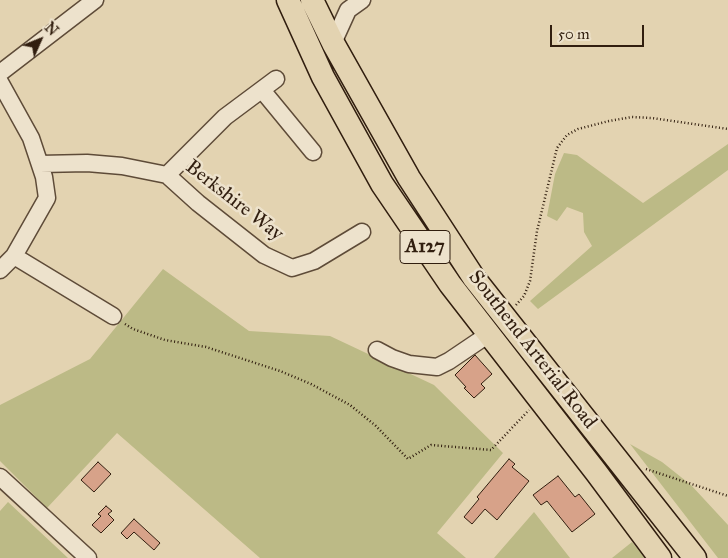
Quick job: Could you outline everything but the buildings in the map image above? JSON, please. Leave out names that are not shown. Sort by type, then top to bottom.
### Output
[{"type":"highway","name":"Southend Arterial Road","points":[[288,0],[323,77],[382,184],[450,284],[596,472],[660,558]]},
{"type":"highway","name":"Southend Arterial Road","points":[[312,0],[333,44],[409,178],[474,278],[695,558]]},
{"type":"street","points":[[0,73],[94,0]]},
{"type":"street","points":[[333,44],[348,10],[356,2]]},
{"type":"street","points":[[167,175],[225,117],[276,79]]},
{"type":"street","points":[[0,82],[31,138],[44,177],[47,198],[14,256],[0,270]]},
{"type":"street","points":[[262,90],[313,152]]},
{"type":"street","name":"Berkshire Way","points":[[40,164],[87,163],[122,166],[167,175],[198,203],[264,255],[292,268],[314,261],[362,232]]},
{"type":"street","points":[[14,256],[113,316]]},
{"type":"street","points":[[377,350],[409,364],[437,367],[449,362],[489,334]]},
{"type":"street","points":[[0,479],[88,558]]},
{"type":"path","points":[[504,316],[524,296],[530,281],[537,232],[557,148],[567,135],[578,129],[609,121],[632,118],[652,118],[728,130]]},
{"type":"path","points":[[113,316],[134,329],[165,340],[206,347],[280,370],[311,384],[350,405],[381,431],[408,459],[431,445],[491,450],[532,408]]},
{"type":"path","points":[[642,467],[728,496]]},
{"type":"shaded area","points":[[728,144],[728,170],[538,309],[530,301],[592,246],[584,232],[583,213],[567,207],[557,221],[547,216],[555,174],[564,153],[577,155],[643,203]]},
{"type":"shaded area","points":[[163,269],[249,331],[330,336],[434,385],[503,453],[437,533],[466,558],[260,558],[117,433],[47,508],[0,461],[0,405],[90,359]]},
{"type":"shaded area","points":[[630,444],[662,462],[691,485],[728,525],[728,558],[718,558]]},
{"type":"shaded area","points":[[8,502],[68,558],[0,558],[0,511]]},
{"type":"shaded area","points":[[534,512],[570,558],[494,558]]},
{"type":"shaded area","points":[[632,542],[645,558],[612,558]]}]
